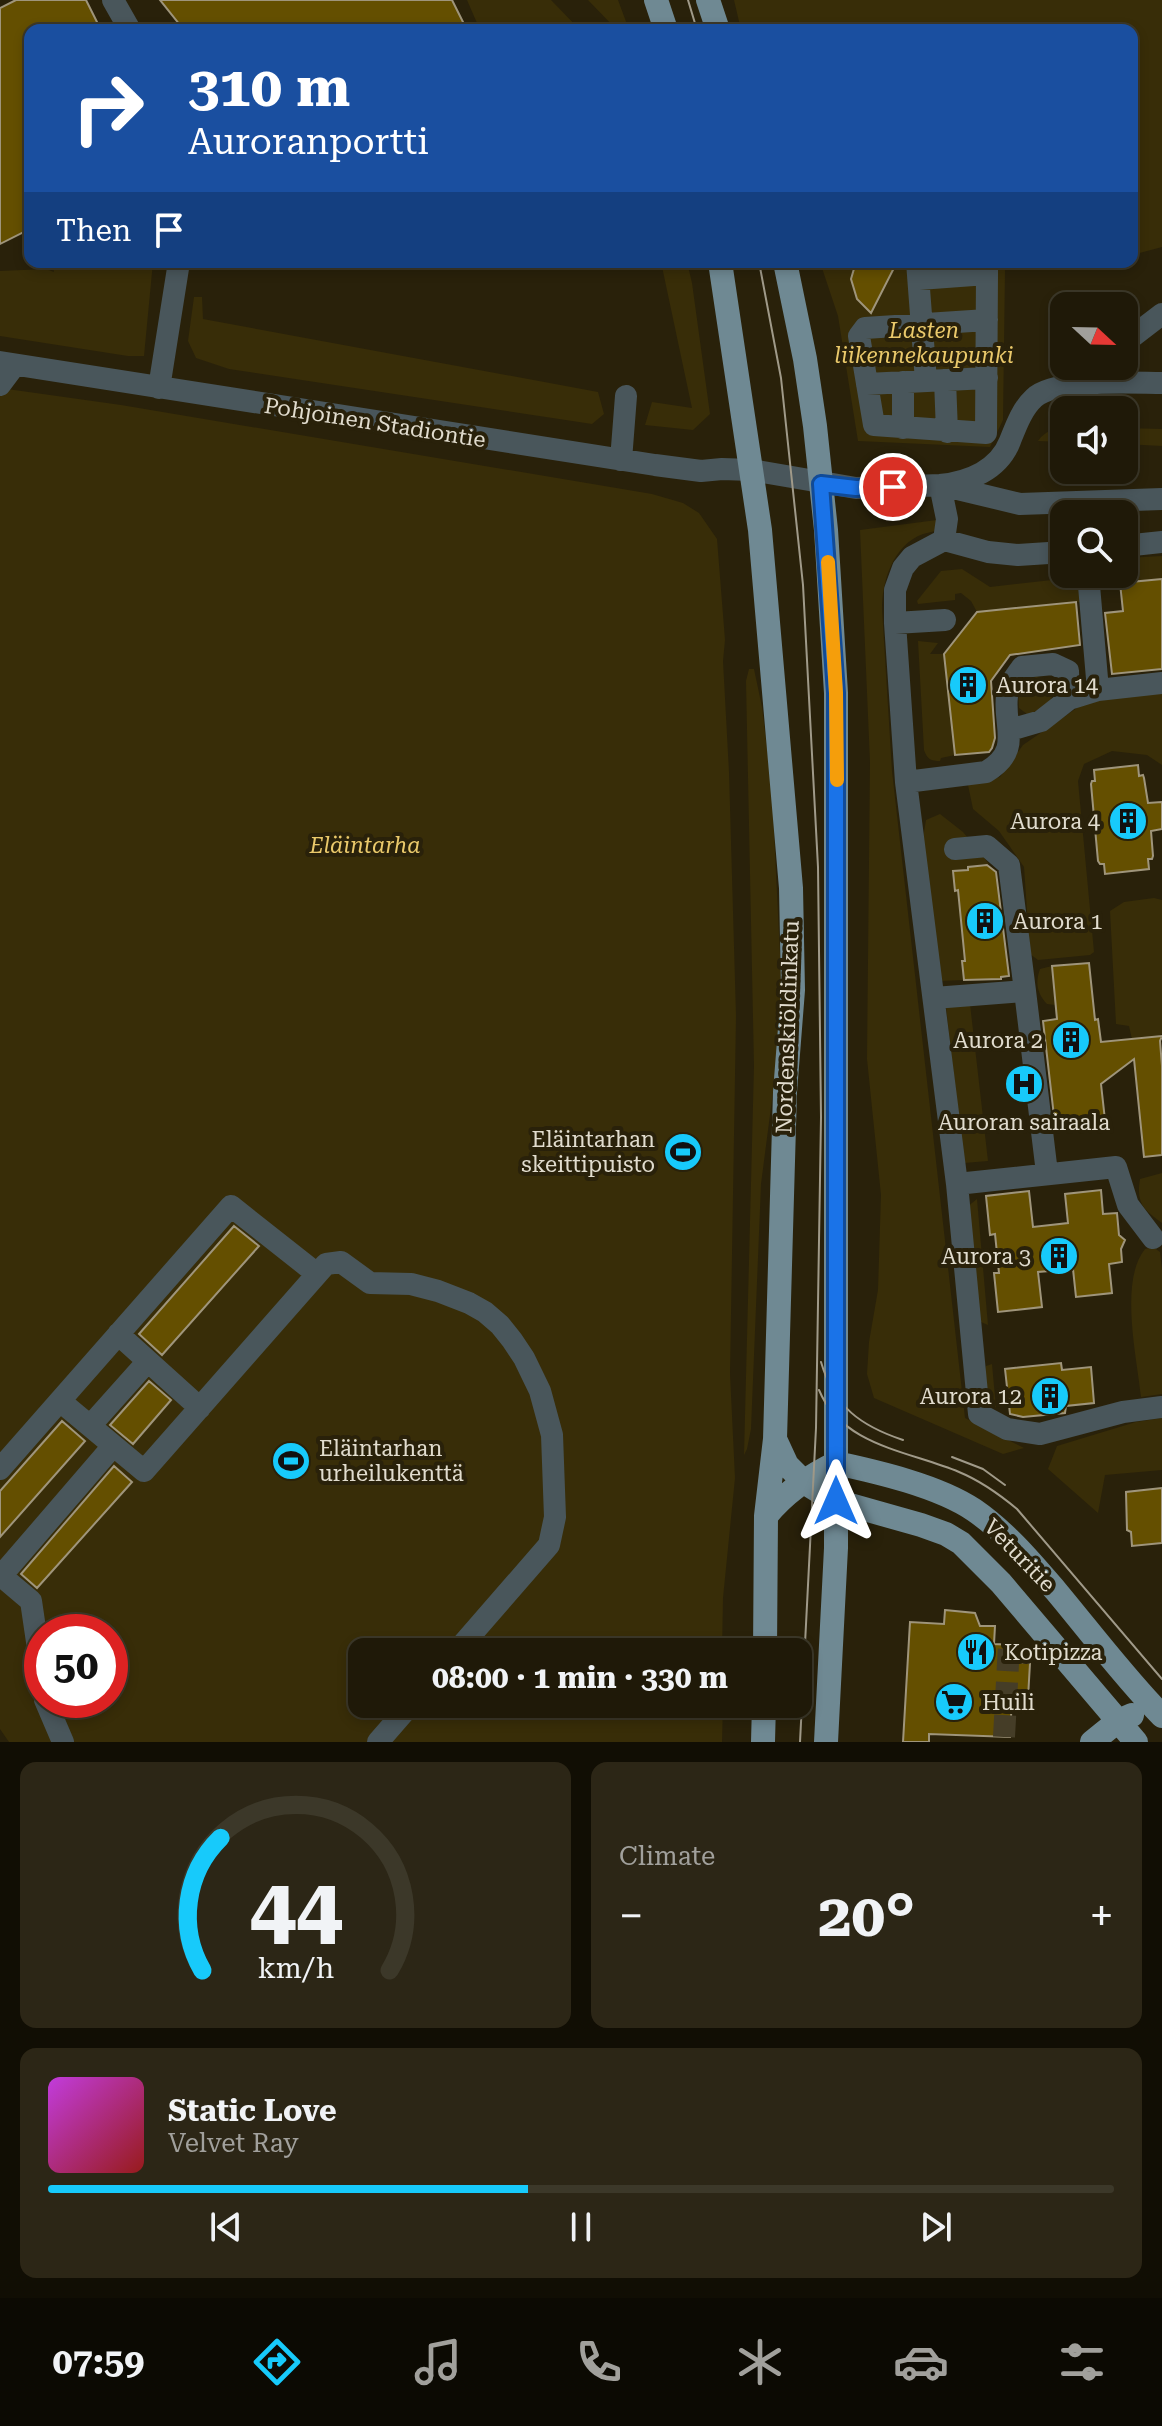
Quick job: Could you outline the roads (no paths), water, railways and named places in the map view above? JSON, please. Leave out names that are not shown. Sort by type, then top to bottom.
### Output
[{"type":"main road","points":[[656,0],[664,24]]},
{"type":"main road","points":[[708,0],[716,24]]},
{"type":"main road","name":"Nordenskiöldinkatu","points":[[721,268],[766,594],[791,888],[793,990],[785,1092],[775,1439],[766,1516],[765,1638]]},
{"type":"main road","points":[[786,268],[805,359],[821,484],[836,693],[836,1501],[826,1742]]},
{"type":"main road","name":"Veturitie","points":[[775,1439],[787,1465],[804,1482],[836,1501],[921,1525],[961,1543],[1001,1583],[1128,1736]]},
{"type":"main road","points":[[766,1516],[778,1502],[804,1482],[836,1463]]},
{"type":"main road","name":"Veturitie","points":[[836,1463],[870,1470],[972,1508],[999,1528],[1030,1561],[1157,1711],[1128,1736],[1092,1742]]},
{"type":"main road","points":[[763,1742],[764,1718]]},
{"type":"street","points":[[113,0],[127,24]]},
{"type":"street","points":[[159,388],[178,268]]},
{"type":"street","points":[[947,432],[922,324],[918,270],[987,268],[994,313],[987,378],[986,433],[947,432],[874,425],[859,336],[865,328],[922,324],[994,313]]},
{"type":"street","points":[[1138,332],[1162,314]]},
{"type":"street","points":[[1138,336],[1162,331]]},
{"type":"street","points":[[0,385],[8,364]]},
{"type":"street","name":"Pohjoinen Stadiontie","points":[[8,364],[701,471],[751,470],[856,488],[940,485]]},
{"type":"street","points":[[867,384],[987,378]]},
{"type":"street","points":[[940,485],[967,479],[991,468],[1006,450],[1014,426],[1035,396],[1073,380]]},
{"type":"street","points":[[903,382],[903,428]]},
{"type":"street","points":[[1067,384],[1162,383]]},
{"type":"street","points":[[621,460],[626,396]]},
{"type":"street","points":[[940,485],[1020,504],[1162,499]]},
{"type":"street","points":[[940,485],[947,519],[944,540]]},
{"type":"street","points":[[1050,553],[1018,555],[988,552],[944,540],[912,557],[903,568],[895,590],[906,782],[957,1184],[979,1414],[1007,1429],[1040,1434],[1123,1412],[1162,1407]]},
{"type":"street","points":[[1138,545],[1162,542]]},
{"type":"street","points":[[1089,588],[1098,690]]},
{"type":"street","points":[[895,623],[945,620]]},
{"type":"street","points":[[906,782],[986,772],[1003,758],[1010,730],[1007,696],[1022,667],[1053,664],[1068,671],[1069,699]]},
{"type":"street","points":[[1010,730],[1041,721],[1069,699],[1098,690],[1162,683]]},
{"type":"street","points":[[955,849],[987,846],[1009,865],[1047,1173]]},
{"type":"street","points":[[934,998],[1025,991]]},
{"type":"street","points":[[957,1184],[1116,1167],[1128,1205],[1153,1238]]},
{"type":"street","points":[[0,1469],[231,1206],[317,1274]]},
{"type":"street","points":[[60,1401],[144,1471],[326,1264],[341,1262],[370,1283],[411,1284],[469,1303],[500,1325],[524,1358],[540,1391],[552,1435],[555,1517],[549,1545],[468,1638]]},
{"type":"street","points":[[118,1334],[200,1408]]},
{"type":"street","points":[[90,1426],[148,1361]]},
{"type":"street","points":[[33,1614],[31,1601],[0,1576],[113,1446]]},
{"type":"street","points":[[53,1718],[63,1742]]},
{"type":"street","points":[[378,1742],[399,1718]]},
{"type":"tunnel","points":[[1004,1737],[1009,1645]]},
{"type":"tram line","points":[[688,0],[695,24]]},
{"type":"tram line","points":[[760,268],[781,378],[803,585],[818,867],[821,1117],[816,1428],[800,1742]]},
{"type":"tram line","points":[[821,1362],[833,1391],[851,1413],[874,1428],[903,1440]]},
{"type":"tram line","points":[[819,1390],[830,1409],[860,1435],[967,1476],[990,1488],[1017,1509],[1162,1679]]},
{"type":"tram line","points":[[952,1457],[983,1469],[1005,1485]]},
{"type":"place","name":"Aurora 14","points":[[968,685]]},
{"type":"place","name":"Aurora 4","points":[[1128,821]]},
{"type":"place","name":"Aurora 1","points":[[985,921]]},
{"type":"place","name":"Aurora 2","points":[[1071,1040]]},
{"type":"place","name":"Auroran sairaala","points":[[1024,1084]]},
{"type":"place","name":"Eläintarhan skeittipuisto","points":[[683,1152]]},
{"type":"place","name":"Aurora 3","points":[[1059,1256]]},
{"type":"place","name":"Aurora 12","points":[[1050,1396]]},
{"type":"place","name":"Eläintarhan urheilukenttä","points":[[291,1461]]},
{"type":"place","name":"Kotipizza","points":[[976,1652]]},
{"type":"place","name":"Huili","points":[[954,1702]]},
{"type":"park label","name":"Lasten liikennekaupunki","points":[[924,342]]},
{"type":"park label","name":"Eläintarha","points":[[365,845]]}]
